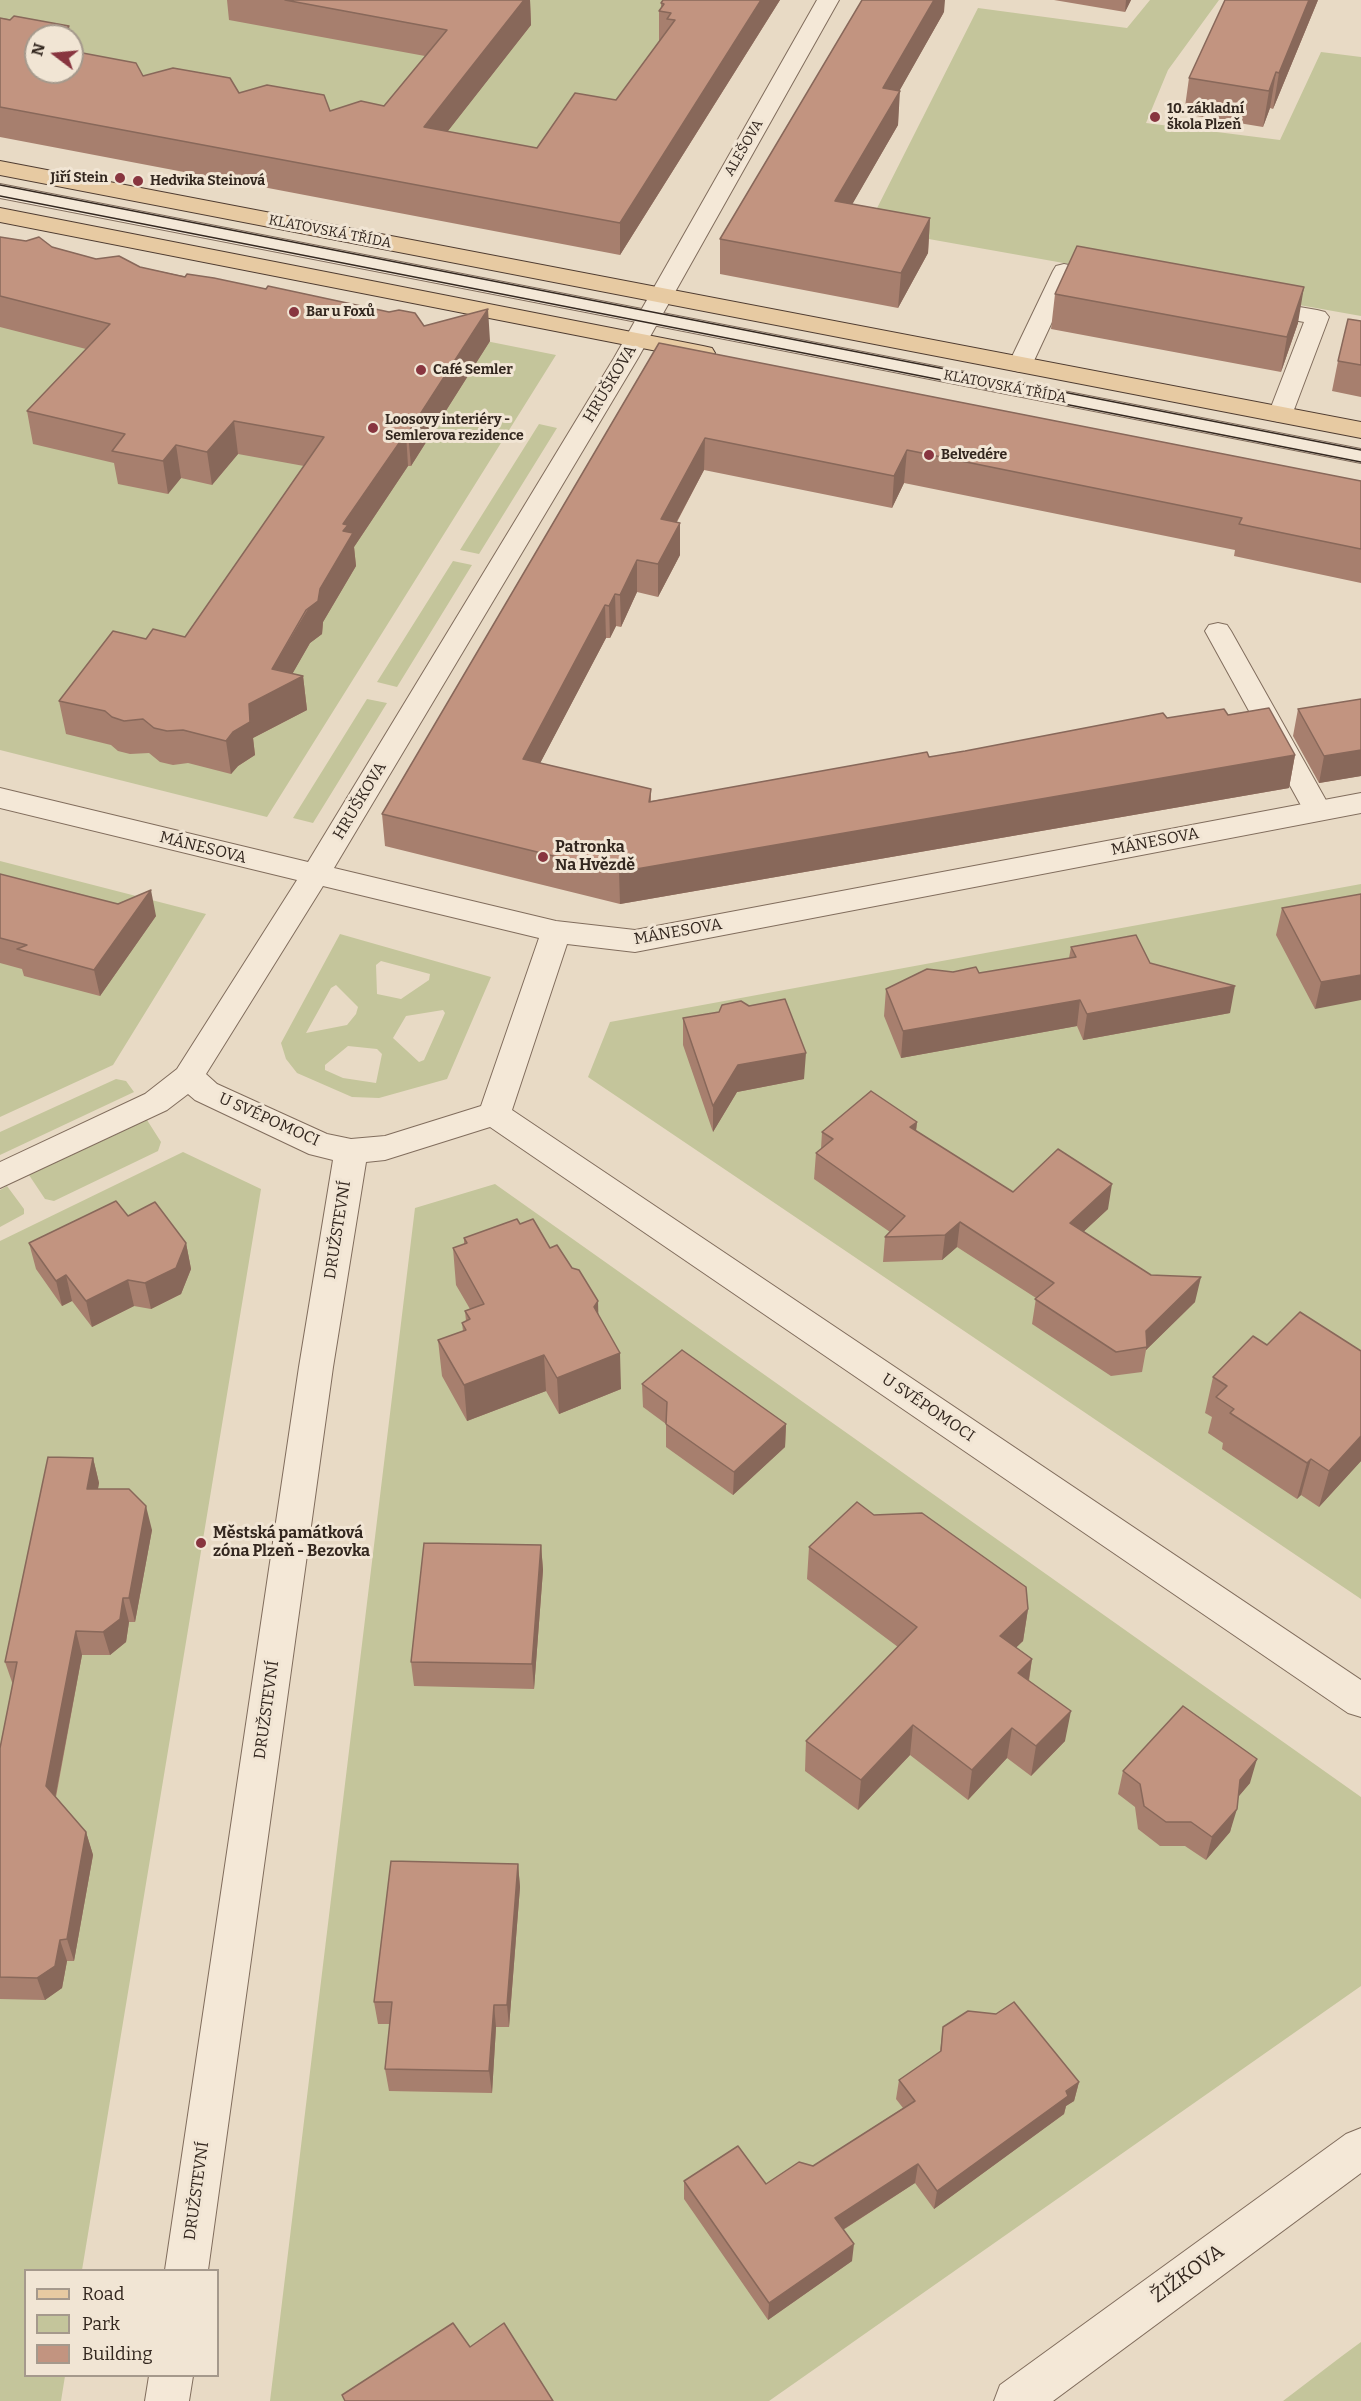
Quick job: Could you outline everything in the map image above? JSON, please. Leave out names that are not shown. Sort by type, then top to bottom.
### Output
[{"type":"main road","name":"KLATOVSKÁ TŘÍDA","points":[[0,168],[1361,430]]},
{"type":"main road","name":"KLATOVSKÁ TŘÍDA","points":[[0,214],[643,328],[730,358]]},
{"type":"street","name":"ALEŠOVA","points":[[660,295],[828,0]]},
{"type":"street","points":[[643,328],[660,295]]},
{"type":"street","name":"HRUŠKOVA","points":[[0,1176],[156,1102],[188,1077],[315,875],[643,328]]},
{"type":"street","name":"MÁNESOVA","points":[[0,798],[556,932],[620,941],[635,941],[1361,803]]},
{"type":"street","points":[[494,1114],[556,932]]},
{"type":"street","name":"U SVÉPOMOCI","points":[[188,1077],[206,1092],[320,1145],[351,1151],[385,1148],[494,1114],[1361,1701]]},
{"type":"street","name":"DRUŽSTEVNÍ","points":[[186,2269],[316,1367],[351,1151]]},
{"type":"street","name":"ŽIŽKOVA","points":[[1016,2401],[1361,2148]]},
{"type":"street","points":[[167,2401],[171,2377]]},
{"type":"lane","name":"KLATOVSKÁ TŘÍDA","points":[[0,191],[643,328],[1361,456]]},
{"type":"lane","points":[[1020,365],[1064,271],[1133,284]]},
{"type":"lane","points":[[1236,303],[1317,317],[1280,415]]},
{"type":"lane","points":[[1218,631],[1318,811]]},
{"type":"green space","points":[[0,0],[695,0],[680,52],[556,157],[84,74],[84,24],[24,24],[24,46],[0,67]]},
{"type":"green space","points":[[1150,0],[1219,0],[1168,70],[1146,123],[1280,140],[1321,52],[1361,57],[1361,316],[867,228],[978,8],[1127,28]]},
{"type":"green space","points":[[0,244],[556,355],[267,817],[0,750]]},
{"type":"green space","points":[[539,424],[557,428],[479,554],[460,550]]},
{"type":"green space","points":[[453,561],[472,565],[397,687],[377,682]]},
{"type":"green space","points":[[367,699],[387,703],[313,823],[293,818]]},
{"type":"green space","points":[[0,861],[206,914],[113,1065],[0,1117]]},
{"type":"green space","points":[[1361,884],[1361,1599],[588,1077],[610,1022]]},
{"type":"green space","points":[[340,934],[491,977],[447,1079],[379,1098],[352,1097],[297,1073],[286,1059],[281,1043]],"holes":[[[381,961],[430,974],[429,980],[401,999],[377,994],[376,965]],[[336,985],[358,1007],[356,1014],[347,1025],[306,1033],[331,988]],[[443,1010],[445,1013],[424,1060],[419,1062],[393,1038],[406,1016]],[[348,1046],[377,1049],[382,1054],[376,1083],[343,1078],[325,1070],[325,1065]]]},
{"type":"green space","points":[[116,1079],[126,1081],[134,1092],[0,1155],[0,1132]]},
{"type":"green space","points":[[147,1120],[161,1142],[158,1151],[54,1201],[45,1199],[29,1175]]},
{"type":"green space","points":[[183,1152],[261,1189],[82,2269],[24,2269],[24,2377],[65,2377],[61,2401],[0,2401],[0,1241]]},
{"type":"green space","points":[[495,1184],[1361,1797],[1361,1986],[769,2401],[270,2401],[415,1208]]},
{"type":"green space","points":[[7,1186],[24,1209],[24,1214],[0,1227],[0,1190]]},
{"type":"green space","points":[[1361,2342],[1361,2401],[1283,2401],[1342,2356]]},
{"type":"building","points":[[285,0],[524,0],[424,127],[537,148],[575,93],[616,100],[675,20],[667,19],[671,13],[659,11],[664,4],[661,3],[663,0],[761,0],[620,223],[0,107],[0,18],[10,20],[14,16],[58,24],[24,24],[24,84],[84,84],[84,53],[136,63],[143,76],[173,68],[230,78],[239,93],[267,85],[324,95],[330,111],[361,101],[384,106],[447,30]]},
{"type":"building","points":[[862,0],[934,0],[883,88],[900,91],[835,201],[930,218],[901,273],[720,239]]},
{"type":"building","name":"10. základní škola Plzeň","points":[[1225,0],[1309,0],[1279,73],[1276,72],[1269,91],[1189,78]]},
{"type":"building","points":[[0,237],[26,241],[39,237],[52,247],[96,259],[119,256],[140,267],[185,277],[187,274],[214,278],[266,289],[268,286],[389,312],[399,310],[415,313],[424,326],[488,309],[408,433],[343,524],[348,525],[343,531],[353,533],[320,589],[318,601],[306,610],[272,669],[303,676],[249,704],[250,722],[233,732],[226,741],[183,730],[167,731],[154,728],[143,719],[124,721],[112,717],[105,711],[59,701],[113,631],[146,639],[153,629],[185,637],[324,437],[234,421],[207,452],[176,445],[163,461],[112,451],[125,434],[27,411],[110,324],[0,296]]},
{"type":"building","points":[[1077,246],[1304,287],[1287,337],[1055,294]]},
{"type":"building","points":[[1348,319],[1361,321],[1361,365],[1338,361]]},
{"type":"building","points":[[659,343],[1361,481],[1361,549],[1239,524],[1242,518],[907,450],[894,476],[705,438],[661,519],[680,523],[658,564],[637,560],[620,595],[615,594],[609,606],[605,605],[523,759],[651,789],[649,802],[927,752],[929,757],[965,751],[1163,713],[1167,718],[1224,709],[1228,715],[1269,708],[1295,755],[619,872],[382,814]]},
{"type":"building","points":[[1361,699],[1361,750],[1324,756],[1298,709]]},
{"type":"building","points":[[0,874],[118,904],[151,890],[94,970],[17,949],[27,945],[0,938]]},
{"type":"building","points":[[1361,894],[1361,975],[1321,982],[1282,908]]},
{"type":"building","points":[[1136,935],[1150,963],[1235,986],[1087,1014],[1080,1000],[903,1031],[886,989],[927,969],[953,972],[976,967],[979,973],[1076,957],[1071,947]]},
{"type":"building","points":[[785,999],[806,1053],[738,1065],[713,1106],[683,1018],[719,1012],[722,1005],[741,1001],[749,1006]]},
{"type":"building","points":[[871,1091],[917,1122],[910,1127],[1013,1192],[1058,1149],[1112,1184],[1070,1223],[1151,1275],[1201,1277],[1146,1331],[1147,1347],[1116,1352],[1035,1299],[1054,1283],[960,1222],[945,1235],[885,1237],[905,1216],[816,1153],[833,1139],[822,1132]]},
{"type":"building","points":[[116,1201],[128,1216],[155,1202],[186,1243],[176,1268],[145,1283],[128,1280],[86,1301],[66,1275],[56,1281],[29,1243]]},
{"type":"building","points":[[517,1219],[520,1224],[533,1219],[550,1248],[557,1245],[572,1268],[579,1270],[598,1301],[594,1307],[620,1353],[557,1378],[544,1355],[464,1385],[438,1340],[466,1330],[462,1323],[470,1319],[465,1311],[484,1304],[453,1248],[467,1243],[464,1238]]},
{"type":"building","points":[[1300,1312],[1361,1351],[1361,1436],[1329,1471],[1311,1459],[1307,1463],[1230,1413],[1234,1409],[1216,1397],[1227,1386],[1213,1377],[1253,1336],[1267,1345]]},
{"type":"building","points":[[682,1350],[786,1424],[734,1472],[666,1424],[667,1402],[642,1384]]},
{"type":"building","points":[[48,1457],[93,1458],[87,1489],[129,1489],[146,1506],[129,1598],[123,1598],[120,1619],[103,1632],[76,1631],[46,1786],[86,1832],[67,1939],[60,1940],[55,1966],[37,1978],[0,1977],[0,1748],[17,1662],[5,1662]]},
{"type":"building","points":[[857,1502],[874,1515],[922,1513],[1026,1587],[1028,1609],[1000,1636],[1032,1659],[1018,1673],[1071,1711],[1036,1746],[1012,1728],[972,1770],[913,1725],[861,1780],[806,1741],[917,1627],[809,1547]]},
{"type":"building","points":[[424,1543],[541,1545],[532,1664],[411,1662]]},
{"type":"building","points":[[1183,1706],[1257,1759],[1240,1780],[1237,1809],[1212,1837],[1191,1822],[1166,1822],[1144,1806],[1140,1784],[1123,1771]]},
{"type":"building","points":[[391,1861],[518,1864],[507,2005],[494,2005],[489,2071],[385,2069],[392,2002],[374,2002]]},
{"type":"building","points":[[1014,2002],[1079,2082],[1066,2091],[1068,2096],[937,2191],[918,2164],[835,2218],[854,2244],[769,2303],[684,2181],[738,2146],[766,2184],[799,2162],[813,2166],[915,2101],[899,2080],[941,2051],[943,2027],[968,2011],[996,2014]]},
{"type":"building","points":[[453,2323],[470,2347],[504,2323],[553,2401],[345,2401],[342,2395]]},
{"type":"tram line","points":[[0,185],[1361,450]]},
{"type":"tram line","points":[[0,196],[1361,462]]},
{"type":"place","name":"10. základní škola Plzeň","points":[[1155,117]]},
{"type":"place","name":"Jiří Stein","points":[[120,178]]},
{"type":"place","name":"Hedvika Steinová","points":[[138,181]]},
{"type":"place","name":"Bar u Foxů","points":[[294,312]]},
{"type":"place","name":"Café Semler","points":[[421,370]]},
{"type":"place","name":"Loosovy interiéry - Semlerova rezidence","points":[[373,428]]},
{"type":"place","name":"Belvedére","points":[[929,455]]},
{"type":"place","name":"Patronka Na Hvězdě","points":[[543,857]]},
{"type":"place","name":"Městská památková zóna Plzeň - Bezovka","points":[[201,1543]]}]
